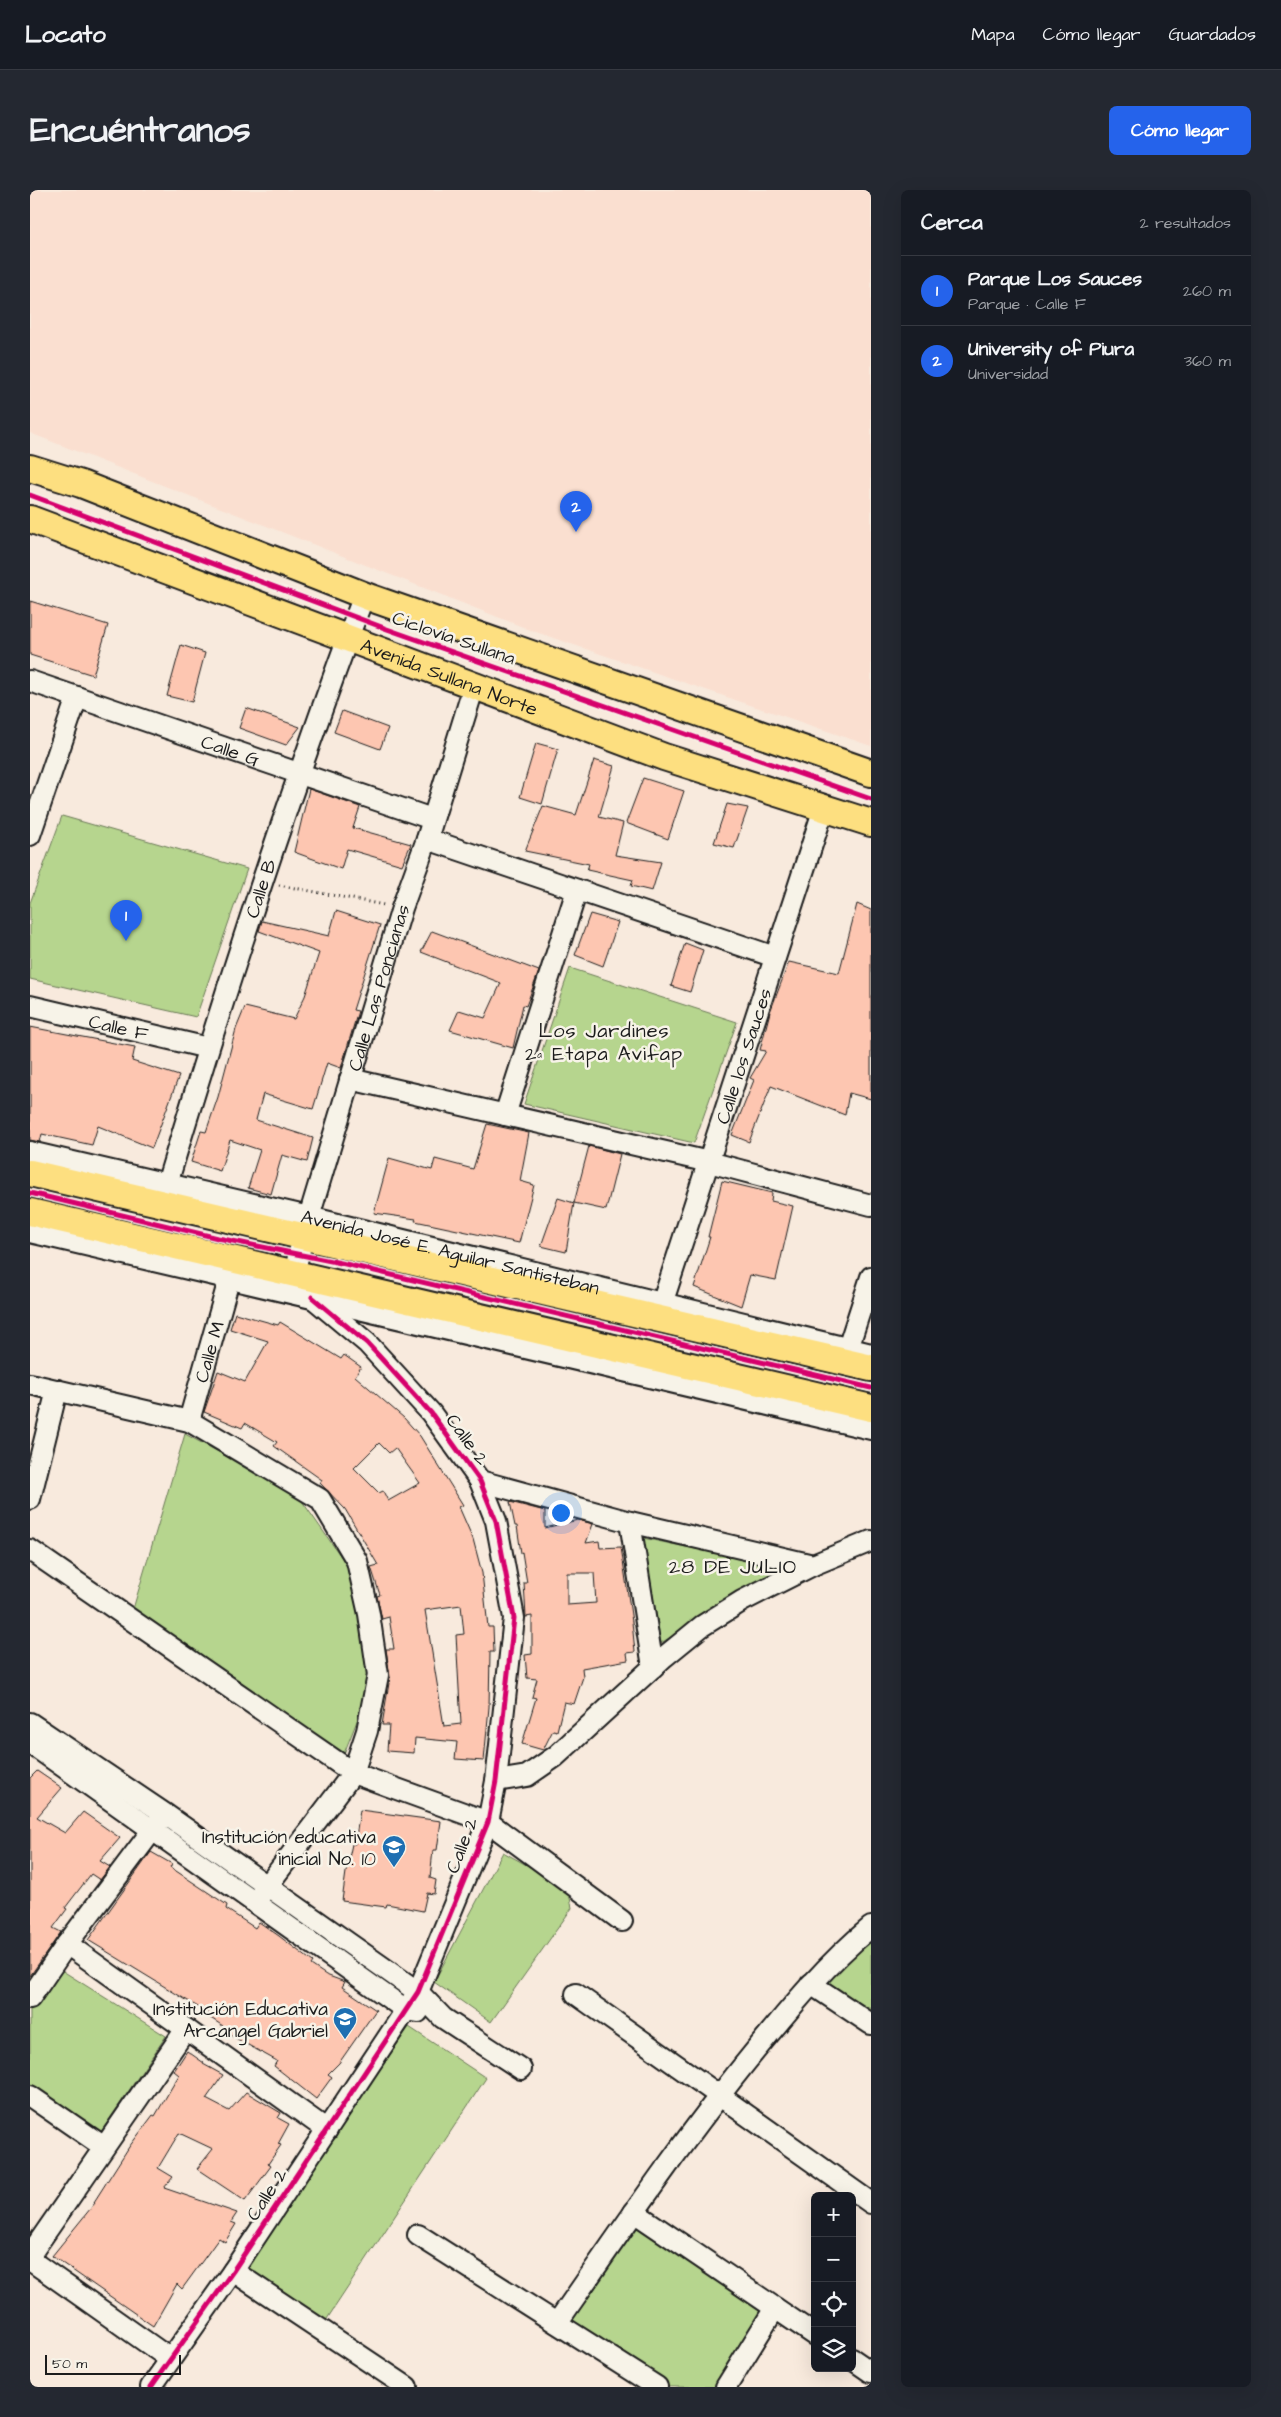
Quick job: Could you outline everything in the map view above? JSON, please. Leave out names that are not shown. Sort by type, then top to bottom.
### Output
[{"type":"main road","points":[[30,468],[82,484],[364,596],[871,773]]},
{"type":"main road","name":"Avenida Sullana Norte","points":[[30,519],[664,757],[871,823]]},
{"type":"main road","name":"Avenida José E. Aguilar Santisteban","points":[[30,1173],[306,1227],[871,1368]]},
{"type":"main road","points":[[30,1212],[291,1284],[871,1408]]},
{"type":"street","name":"Calle B","points":[[167,1184],[261,882],[347,637],[364,596]]},
{"type":"street","name":"Calle G","points":[[30,681],[432,819]]},
{"type":"street","name":"Calle Las Poncianas","points":[[291,1284],[306,1227],[402,908],[426,839],[474,686]]},
{"type":"street","points":[[30,835],[77,696]]},
{"type":"street","name":"Calle los Sauces","points":[[662,1304],[824,808]]},
{"type":"street","points":[[426,839],[775,957]]},
{"type":"street","points":[[505,1116],[577,890]]},
{"type":"street","name":"Calle F","points":[[30,1006],[208,1048]]},
{"type":"street","points":[[350,1079],[709,1162],[871,1204]]},
{"type":"street","name":"Avenida José E. Aguilar Santisteban","points":[[30,1152],[167,1184],[306,1227],[662,1304],[871,1354]]},
{"type":"street","points":[[30,1232],[229,1280],[291,1284],[312,1297],[871,1429]]},
{"type":"street","points":[[848,1348],[871,1277]]},
{"type":"street","name":"Calle M","points":[[189,1421],[229,1280]]},
{"type":"street","name":"Calle 2","points":[[151,2387],[233,2271],[418,1992],[488,1822],[496,1781],[514,1618],[496,1521],[480,1480],[431,1413],[367,1342],[312,1297]]},
{"type":"street","points":[[30,1384],[189,1421],[320,1499],[357,1560],[369,1614],[378,1675],[367,1731],[353,1773],[261,1894]]},
{"type":"street","points":[[30,1500],[57,1390]]},
{"type":"street","points":[[480,1480],[630,1522],[813,1565]]},
{"type":"street","points":[[630,1522],[653,1667]]},
{"type":"street","points":[[496,1781],[527,1776],[556,1756],[653,1667],[702,1626],[742,1600],[813,1565],[871,1541]]},
{"type":"street","points":[[30,1550],[353,1773],[488,1822],[622,1921]]},
{"type":"street","points":[[30,1723],[36,1744],[159,1822],[261,1894],[418,1992],[443,2018],[522,2070]]},
{"type":"street","points":[[30,1998],[67,1944],[159,1822]]},
{"type":"street","points":[[261,1894],[406,2010],[443,2018]]},
{"type":"street","points":[[557,2323],[719,2094],[811,1984],[852,1942],[871,1926]]},
{"type":"street","points":[[67,1944],[327,2130]]},
{"type":"street","points":[[811,1984],[871,2024]]},
{"type":"street","points":[[576,1994],[871,2203]]},
{"type":"street","points":[[30,2255],[186,2029]]},
{"type":"street","points":[[30,2096],[104,2147]]},
{"type":"street","points":[[634,2212],[811,2331]]},
{"type":"street","points":[[418,2235],[656,2387]]},
{"type":"street","points":[[30,2260],[170,2359]]},
{"type":"street","points":[[233,2271],[408,2387]]},
{"type":"street","points":[[726,2387],[775,2308]]},
{"type":"street","points":[[856,2362],[871,2372]]},
{"type":"path","points":[[261,882],[402,908]]},
{"type":"shaded area","points":[[30,190],[871,190],[871,746],[533,631],[30,433]]},
{"type":"green space","points":[[62,816],[247,869],[196,1017],[30,979],[30,903]]},
{"type":"green space","points":[[570,968],[737,1022],[694,1143],[524,1104]]},
{"type":"green space","points":[[185,1434],[297,1494],[356,1578],[369,1691],[343,1756],[133,1609]]},
{"type":"green space","points":[[643,1538],[782,1567],[661,1643]]},
{"type":"green space","points":[[503,1852],[568,1888],[572,1908],[491,2022],[434,1982]]},
{"type":"green space","points":[[871,1934],[871,2015],[821,1983]]},
{"type":"green space","points":[[58,1968],[166,2036],[100,2133],[30,2085],[30,2008]]},
{"type":"green space","points":[[409,2027],[486,2078],[325,2322],[244,2268]]},
{"type":"green space","points":[[635,2218],[768,2310],[719,2387],[667,2387],[565,2321]]},
{"type":"building","points":[[30,601],[108,625],[93,675],[30,655]]},
{"type":"building","points":[[181,645],[205,653],[192,702],[167,696]]},
{"type":"building","points":[[246,708],[300,727],[286,745],[239,728]]},
{"type":"building","points":[[342,711],[388,728],[380,749],[334,732]]},
{"type":"building","points":[[536,743],[558,749],[542,804],[520,797]]},
{"type":"building","points":[[594,760],[614,766],[599,817],[623,823],[615,855],[661,862],[652,891],[631,886],[633,880],[587,870],[589,864],[525,851],[543,806],[576,815]]},
{"type":"building","points":[[643,778],[684,791],[668,839],[626,823]]},
{"type":"building","points":[[309,789],[360,807],[353,828],[411,844],[402,865],[347,849],[341,869],[294,852]]},
{"type":"building","points":[[727,804],[748,808],[734,848],[714,843]]},
{"type":"building","points":[[857,904],[871,910],[871,1099],[849,1093],[845,1115],[771,1086],[749,1142],[732,1135],[754,1080],[750,1078],[766,1051],[760,1050],[770,1012],[789,962],[839,973]]},
{"type":"building","points":[[336,911],[380,925],[353,1010],[358,1011],[341,1068],[327,1063],[313,1109],[263,1094],[256,1120],[313,1138],[307,1162],[282,1155],[271,1194],[248,1188],[260,1150],[230,1140],[220,1171],[191,1162],[201,1131],[206,1132],[218,1097],[236,1029],[245,1007],[294,1019],[305,996],[319,953],[259,931],[262,921],[329,936]]},
{"type":"building","points":[[590,914],[618,922],[603,966],[575,955]]},
{"type":"building","points":[[432,931],[539,971],[526,1006],[523,1005],[513,1048],[450,1030],[459,1010],[485,1018],[501,983],[421,952]]},
{"type":"building","points":[[685,943],[703,950],[690,992],[671,986]]},
{"type":"building","points":[[30,1027],[135,1047],[132,1061],[179,1076],[152,1148],[98,1126],[92,1145],[42,1134],[40,1142],[30,1140]]},
{"type":"building","points":[[487,1124],[529,1133],[520,1181],[534,1185],[519,1243],[415,1221],[416,1219],[374,1213],[389,1158],[432,1170],[435,1159],[473,1169]]},
{"type":"building","points":[[589,1146],[620,1154],[606,1210],[574,1203]]},
{"type":"building","points":[[722,1181],[772,1193],[771,1201],[793,1206],[776,1280],[750,1275],[741,1306],[694,1287],[710,1237],[708,1237]]},
{"type":"building","points":[[558,1198],[574,1203],[566,1252],[541,1246]]},
{"type":"building","points":[[235,1313],[278,1325],[280,1322],[341,1359],[344,1355],[361,1367],[355,1376],[404,1418],[420,1436],[463,1505],[459,1507],[473,1539],[482,1573],[488,1627],[493,1627],[494,1652],[490,1652],[489,1707],[484,1761],[455,1759],[457,1742],[415,1738],[414,1753],[387,1751],[389,1725],[382,1725],[390,1677],[386,1649],[394,1649],[389,1617],[382,1619],[377,1596],[380,1595],[371,1567],[378,1565],[345,1509],[320,1483],[322,1480],[274,1446],[277,1442],[245,1423],[242,1428],[204,1412],[218,1371],[245,1382],[268,1341],[230,1329]],"holes":[[[379,1443],[389,1453],[395,1448],[420,1483],[388,1501],[383,1491],[379,1493],[354,1468]],[[461,1605],[464,1634],[456,1635],[461,1724],[444,1726],[425,1610]]]},
{"type":"building","points":[[510,1502],[545,1511],[545,1528],[578,1520],[593,1524],[586,1543],[599,1541],[600,1548],[621,1547],[632,1622],[635,1652],[627,1653],[628,1660],[582,1668],[583,1677],[574,1704],[564,1702],[557,1731],[553,1730],[543,1750],[522,1744],[536,1698],[532,1697],[537,1679],[527,1678],[525,1655],[532,1654],[532,1616],[526,1617],[524,1583],[527,1583],[517,1526],[515,1526]],"holes":[[[567,1573],[594,1573],[596,1603],[567,1605]]]},
{"type":"building","points":[[37,1771],[62,1788],[37,1817],[65,1833],[83,1812],[120,1838],[100,1861],[110,1867],[100,1880],[91,1874],[65,1908],[67,1909],[53,1928],[61,1932],[30,1976],[30,1778]]},
{"type":"building","points":[[360,1810],[441,1821],[437,1850],[433,1850],[430,1878],[436,1880],[434,1894],[427,1893],[423,1911],[387,1904],[386,1907],[342,1901],[346,1872],[352,1844],[355,1844]]},
{"type":"building","points":[[151,1852],[172,1864],[170,1867],[227,1905],[226,1909],[255,1928],[259,1922],[313,1962],[311,1965],[326,1975],[345,1982],[342,1987],[376,2010],[339,2063],[328,2074],[332,2077],[316,2099],[274,2066],[277,2061],[221,2030],[223,2026],[209,2017],[211,2015],[88,1940]]},
{"type":"building","points":[[187,2051],[203,2064],[223,2075],[206,2099],[229,2111],[246,2092],[281,2113],[278,2118],[289,2124],[278,2144],[281,2145],[268,2164],[271,2166],[245,2201],[197,2169],[213,2149],[179,2133],[158,2168],[173,2177],[164,2188],[237,2213],[231,2222],[236,2224],[225,2242],[219,2238],[182,2289],[177,2284],[153,2326],[52,2256],[95,2203],[129,2147],[153,2115],[155,2116],[179,2075],[174,2071]]},
{"type":"cycle path","name":"Ciclovía Sullana","points":[[30,495],[387,629],[871,799]]},
{"type":"cycle path","points":[[30,1193],[218,1238],[341,1263],[871,1388]]},
{"type":"cycle path","points":[[151,2387],[233,2271],[418,1992],[488,1822],[496,1781],[514,1618],[496,1521],[480,1481],[431,1413],[367,1343],[312,1297]]},
{"type":"place","name":"University of Piura","points":[[576,532]]},
{"type":"place","name":"Parque Los Sauces","points":[[126,941]]},
{"type":"place","name":"Institución educativa inicial No. 10","points":[[394,1868]]},
{"type":"place","name":"Institución Educativa Arcangel Gabriel","points":[[345,2040]]},
{"type":"district","name":"Los Jardines 2ª Etapa Avifap","points":[[604,1042]]},
{"type":"district","name":"28 DE JULIO","points":[[733,1566]]}]
